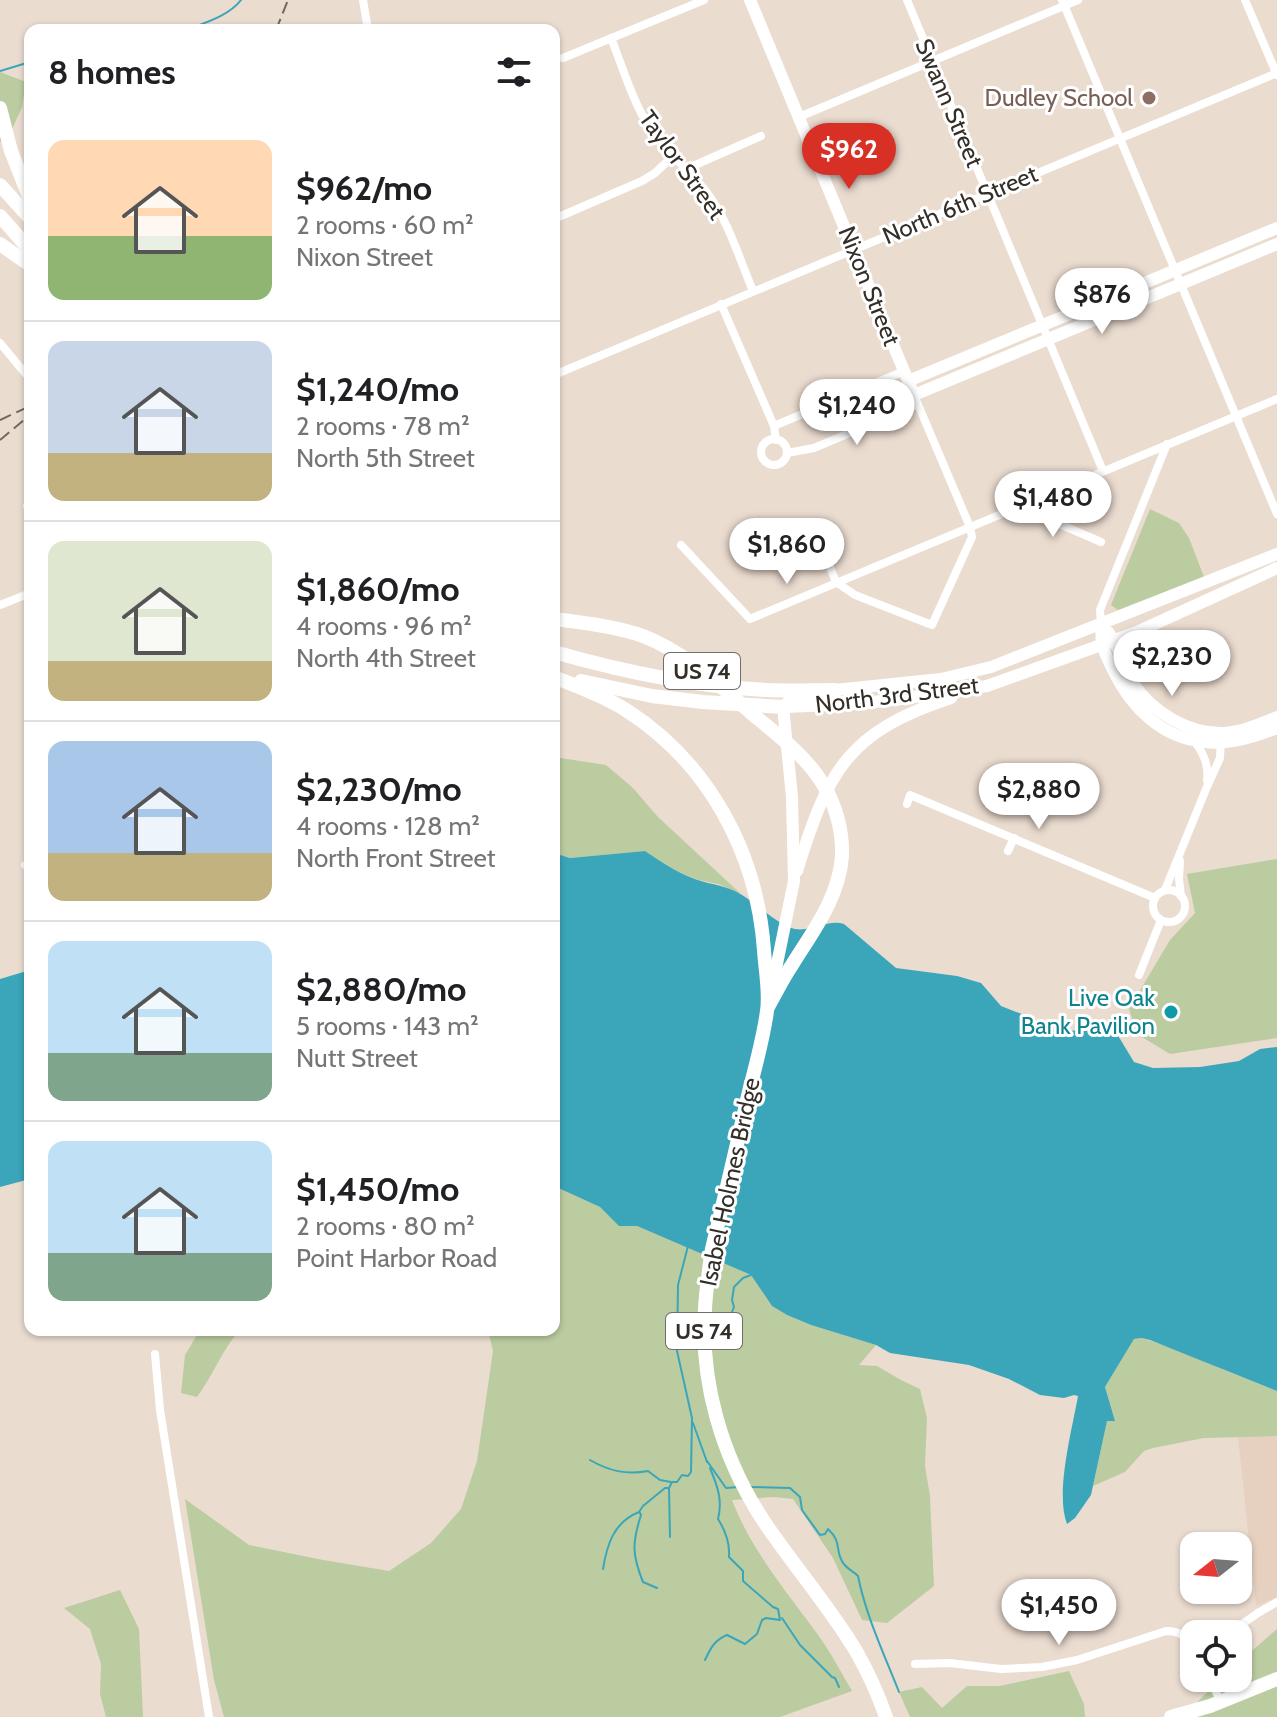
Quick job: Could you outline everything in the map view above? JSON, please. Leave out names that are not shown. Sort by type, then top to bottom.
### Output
[{"type":"highway","points":[[0,108],[11,151],[24,184]]},
{"type":"highway","points":[[0,185],[24,211]]},
{"type":"highway","points":[[0,216],[24,243]]},
{"type":"highway","points":[[0,244],[24,261]]},
{"type":"highway","name":"US 74","points":[[560,620],[610,627],[642,636],[677,652],[779,736],[820,778],[835,809],[841,833],[842,856],[838,878],[824,914],[768,1008]]},
{"type":"highway","points":[[560,654],[677,681],[769,690],[835,690]]},
{"type":"highway","points":[[560,676],[652,696],[783,707]]},
{"type":"highway","name":"US 74","points":[[560,678],[623,708],[655,732],[682,758],[729,820],[754,886],[761,920],[768,1008]]},
{"type":"highway","name":"Isabel Holmes Bridge","points":[[768,1008],[712,1249],[707,1283],[705,1359],[722,1435],[732,1462],[762,1517],[855,1649],[886,1717]]},
{"type":"highway","points":[[1171,1717],[1221,1702],[1277,1679]]},
{"type":"main road","name":"Nixon Street","points":[[750,0],[916,400]]},
{"type":"main road","points":[[906,376],[1042,325],[1277,228]]},
{"type":"main road","points":[[916,400],[1048,340],[1277,244]]},
{"type":"main road","name":"North 3rd Street","points":[[835,690],[941,679],[991,667],[1277,554]]},
{"type":"main road","name":"North 3rd Street","points":[[783,707],[854,704],[987,686],[1190,609],[1277,568]]},
{"type":"main road","points":[[1101,624],[1118,680],[1144,715],[1168,731],[1193,741],[1258,735],[1277,728]]},
{"type":"main road","points":[[1108,642],[1152,706],[1184,725],[1221,738],[1277,717]]},
{"type":"main road","points":[[794,881],[809,832],[831,779],[847,758],[883,727],[906,714],[987,686]]},
{"type":"main road","points":[[783,707],[790,700],[835,690]]},
{"type":"main road","name":"Isabel Holmes Bridge","points":[[768,1008],[794,881],[792,797],[783,707]]},
{"type":"street","points":[[363,0],[367,24]]},
{"type":"street","points":[[563,58],[704,0]]},
{"type":"street","name":"Swann Street","points":[[907,0],[1103,471]]},
{"type":"street","points":[[799,117],[1064,3],[1078,0]]},
{"type":"street","points":[[1245,0],[1277,74]]},
{"type":"street","points":[[1064,3],[1277,514]]},
{"type":"street","name":"Taylor Street","points":[[611,38],[645,121],[663,147],[706,191],[720,214],[753,291]]},
{"type":"street","name":"North 6th Street","points":[[560,371],[1277,74]]},
{"type":"street","points":[[686,169],[761,136]]},
{"type":"street","points":[[560,216],[642,181],[672,157]]},
{"type":"street","points":[[721,304],[774,426],[776,440]]},
{"type":"street","points":[[0,343],[24,372]]},
{"type":"street","points":[[774,426],[906,376]]},
{"type":"street","points":[[681,545],[750,619],[1277,399]]},
{"type":"street","points":[[786,460],[784,444],[776,440],[764,445],[762,450],[766,462],[778,464],[916,400]]},
{"type":"street","name":"Nixon Street","points":[[916,400],[970,527]]},
{"type":"street","points":[[1101,624],[1100,610],[1167,444]]},
{"type":"street","points":[[1018,506],[1101,542]]},
{"type":"street","points":[[812,523],[836,582],[855,595],[932,625],[972,537],[970,527]]},
{"type":"street","points":[[0,605],[24,595]]},
{"type":"street","points":[[1165,890],[1177,892],[1184,901],[1184,912],[1172,922],[1161,920],[1154,912],[1155,898],[1165,890],[1220,758],[1221,738]]},
{"type":"street","points":[[1193,741],[1202,750],[1208,773],[1206,789]]},
{"type":"street","points":[[908,800],[1014,838],[1155,898]]},
{"type":"street","points":[[1008,851],[1014,838]]},
{"type":"street","points":[[1179,856],[1181,896]]},
{"type":"street","points":[[1139,975],[1161,920]]},
{"type":"street","points":[[155,1354],[160,1410],[209,1717]]},
{"type":"street","points":[[1247,1620],[1277,1602]]},
{"type":"street","points":[[915,1664],[950,1663],[1001,1669],[1042,1667],[1077,1660],[1166,1631],[1180,1633]]},
{"type":"street","points":[[1216,1692],[1221,1702]]},
{"type":"shaded area","points":[[1277,1427],[1277,1597],[1256,1606],[1252,1532],[1248,1532],[1238,1437]]},
{"type":"green space","points":[[0,72],[24,81],[24,94],[22,107],[8,138],[0,142]]},
{"type":"green space","points":[[1150,509],[1179,523],[1189,538],[1204,577],[1118,610],[1111,605]]},
{"type":"green space","points":[[560,758],[606,765],[741,894],[668,867],[645,851],[570,858],[560,855]]},
{"type":"green space","points":[[1277,859],[1277,1038],[1170,1054],[1137,1034],[1129,1009],[1170,940],[1195,913],[1187,874]]},
{"type":"green space","points":[[560,1189],[600,1207],[619,1225],[637,1226],[751,1275],[772,1306],[787,1315],[876,1345],[859,1365],[877,1366],[920,1389],[927,1418],[925,1466],[930,1496],[934,1586],[887,1623],[862,1620],[833,1558],[793,1499],[732,1500],[759,1552],[821,1639],[852,1691],[780,1717],[224,1717],[214,1680],[185,1499],[249,1545],[389,1571],[431,1543],[461,1509],[477,1461],[493,1351],[489,1336],[560,1336]]},
{"type":"green space","points":[[196,1336],[236,1336],[197,1397],[181,1393],[185,1355]]},
{"type":"green space","points":[[1142,1338],[1190,1354],[1277,1391],[1277,1436],[1204,1438],[1153,1448],[1144,1451],[1125,1472],[1093,1486],[1107,1420],[1115,1421],[1105,1387],[1134,1339]]},
{"type":"green space","points":[[120,1590],[139,1629],[143,1717],[106,1717],[100,1694],[101,1664],[90,1629],[64,1608]]},
{"type":"green space","points":[[1277,1629],[1277,1717],[1183,1717],[1207,1692],[1252,1692],[1252,1651]]},
{"type":"green space","points":[[1069,1671],[1084,1704],[1085,1717],[910,1717],[899,1692],[922,1687],[942,1708],[967,1686],[1000,1686]]},
{"type":"water","points":[[645,851],[688,876],[736,892],[789,927],[808,929],[832,923],[844,924],[896,968],[957,976],[981,983],[1001,1006],[1065,1031],[1114,1029],[1134,1062],[1153,1068],[1200,1067],[1239,1061],[1260,1049],[1277,1047],[1277,1391],[1150,1340],[1134,1339],[1105,1387],[1115,1421],[1107,1421],[1091,1495],[1067,1524],[1064,1479],[1078,1396],[1040,1395],[1009,1379],[969,1365],[890,1353],[876,1345],[811,1325],[772,1306],[751,1275],[637,1226],[619,1226],[600,1207],[560,1189],[560,855],[570,858]]},
{"type":"water","points":[[24,972],[24,1181],[0,1187],[0,979]]},
{"type":"waterway","points":[[202,24],[223,15],[241,0]]},
{"type":"waterway","points":[[0,71],[24,64]]},
{"type":"waterway","points":[[670,1537],[669,1488],[672,1482],[691,1472],[692,1418],[677,1351],[678,1285],[688,1246]]},
{"type":"waterway","points":[[723,1347],[734,1307],[734,1287],[751,1275]]},
{"type":"waterway","points":[[693,1423],[707,1462]]},
{"type":"waterway","points":[[590,1460],[618,1471],[648,1471],[660,1480],[671,1482]]},
{"type":"waterway","points":[[707,1461],[726,1488],[739,1487]]},
{"type":"waterway","points":[[705,1660],[714,1644],[723,1637],[727,1635],[745,1644],[757,1634],[762,1620],[780,1620],[778,1609],[743,1581],[743,1571],[729,1557],[729,1547],[718,1519],[720,1505],[710,1468]]},
{"type":"waterway","points":[[749,1487],[790,1488],[800,1497],[802,1510],[820,1535],[828,1529],[832,1534],[843,1563],[858,1576],[871,1620],[899,1692]]},
{"type":"waterway","points":[[603,1569],[607,1551],[618,1528],[668,1488]]},
{"type":"waterway","points":[[640,1513],[634,1549],[637,1564],[643,1582],[657,1588]]},
{"type":"waterway","points":[[782,1618],[800,1645],[835,1678],[839,1687]]},
{"type":"railway","points":[[278,24],[288,0]]},
{"type":"railway","points":[[0,420],[24,409]]},
{"type":"railway","points":[[0,440],[24,420]]},
{"type":"place","name":"Dudley School","points":[[1149,98]]},
{"type":"place","name":"Live Oak Bank Pavilion","points":[[1171,1012]]}]
